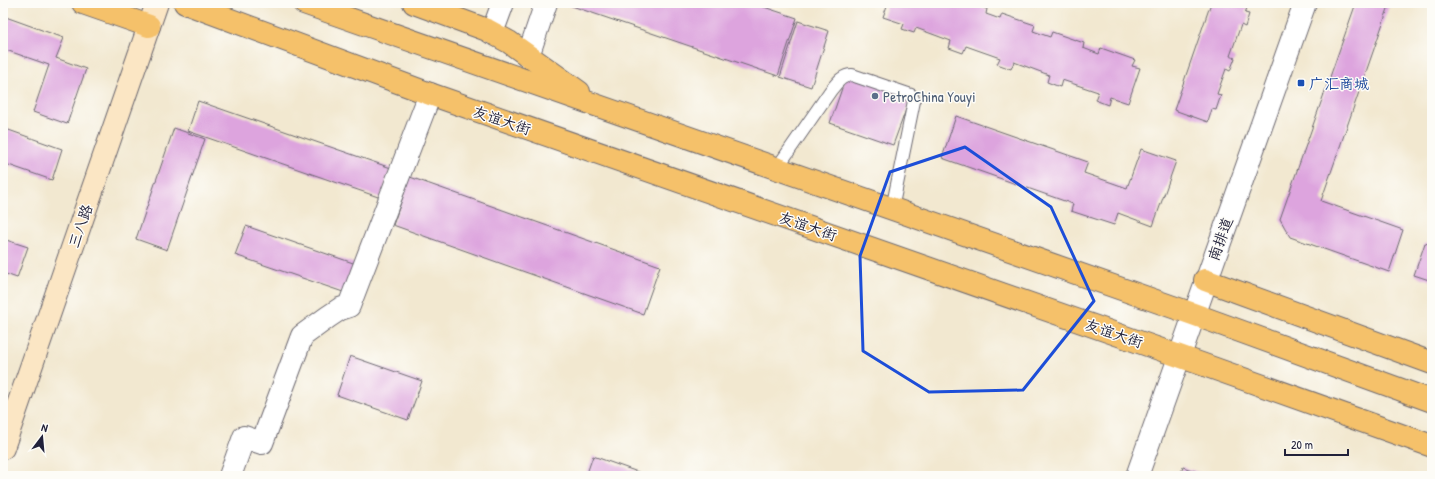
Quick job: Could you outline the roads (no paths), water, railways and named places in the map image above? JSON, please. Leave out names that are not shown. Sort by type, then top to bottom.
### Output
[{"type":"main road","points":[[83,3],[149,26]]},
{"type":"main road","name":"三八路","points":[[4,440],[157,3]]},
{"type":"main road","name":"友谊大街","points":[[185,3],[430,94],[1432,446]]},
{"type":"main road","points":[[304,3],[1194,314],[1432,401]]},
{"type":"main road","points":[[414,3],[492,33],[510,42],[599,106]]},
{"type":"main road","points":[[1206,280],[1432,363]]},
{"type":"street","points":[[492,33],[503,3]]},
{"type":"street","points":[[528,56],[546,3]]},
{"type":"street","name":"南排道","points":[[1137,476],[1305,3]]},
{"type":"street","points":[[230,476],[244,437],[262,443],[302,336],[328,317],[349,306],[430,94]]},
{"type":"lane","points":[[777,168],[831,90],[846,75],[905,93],[910,95],[914,100],[892,209]]},
{"type":"place","name":"广汇商城","points":[[1301,83]]},
{"type":"place","name":"PetroChina Youyi","points":[[875,96]]}]
